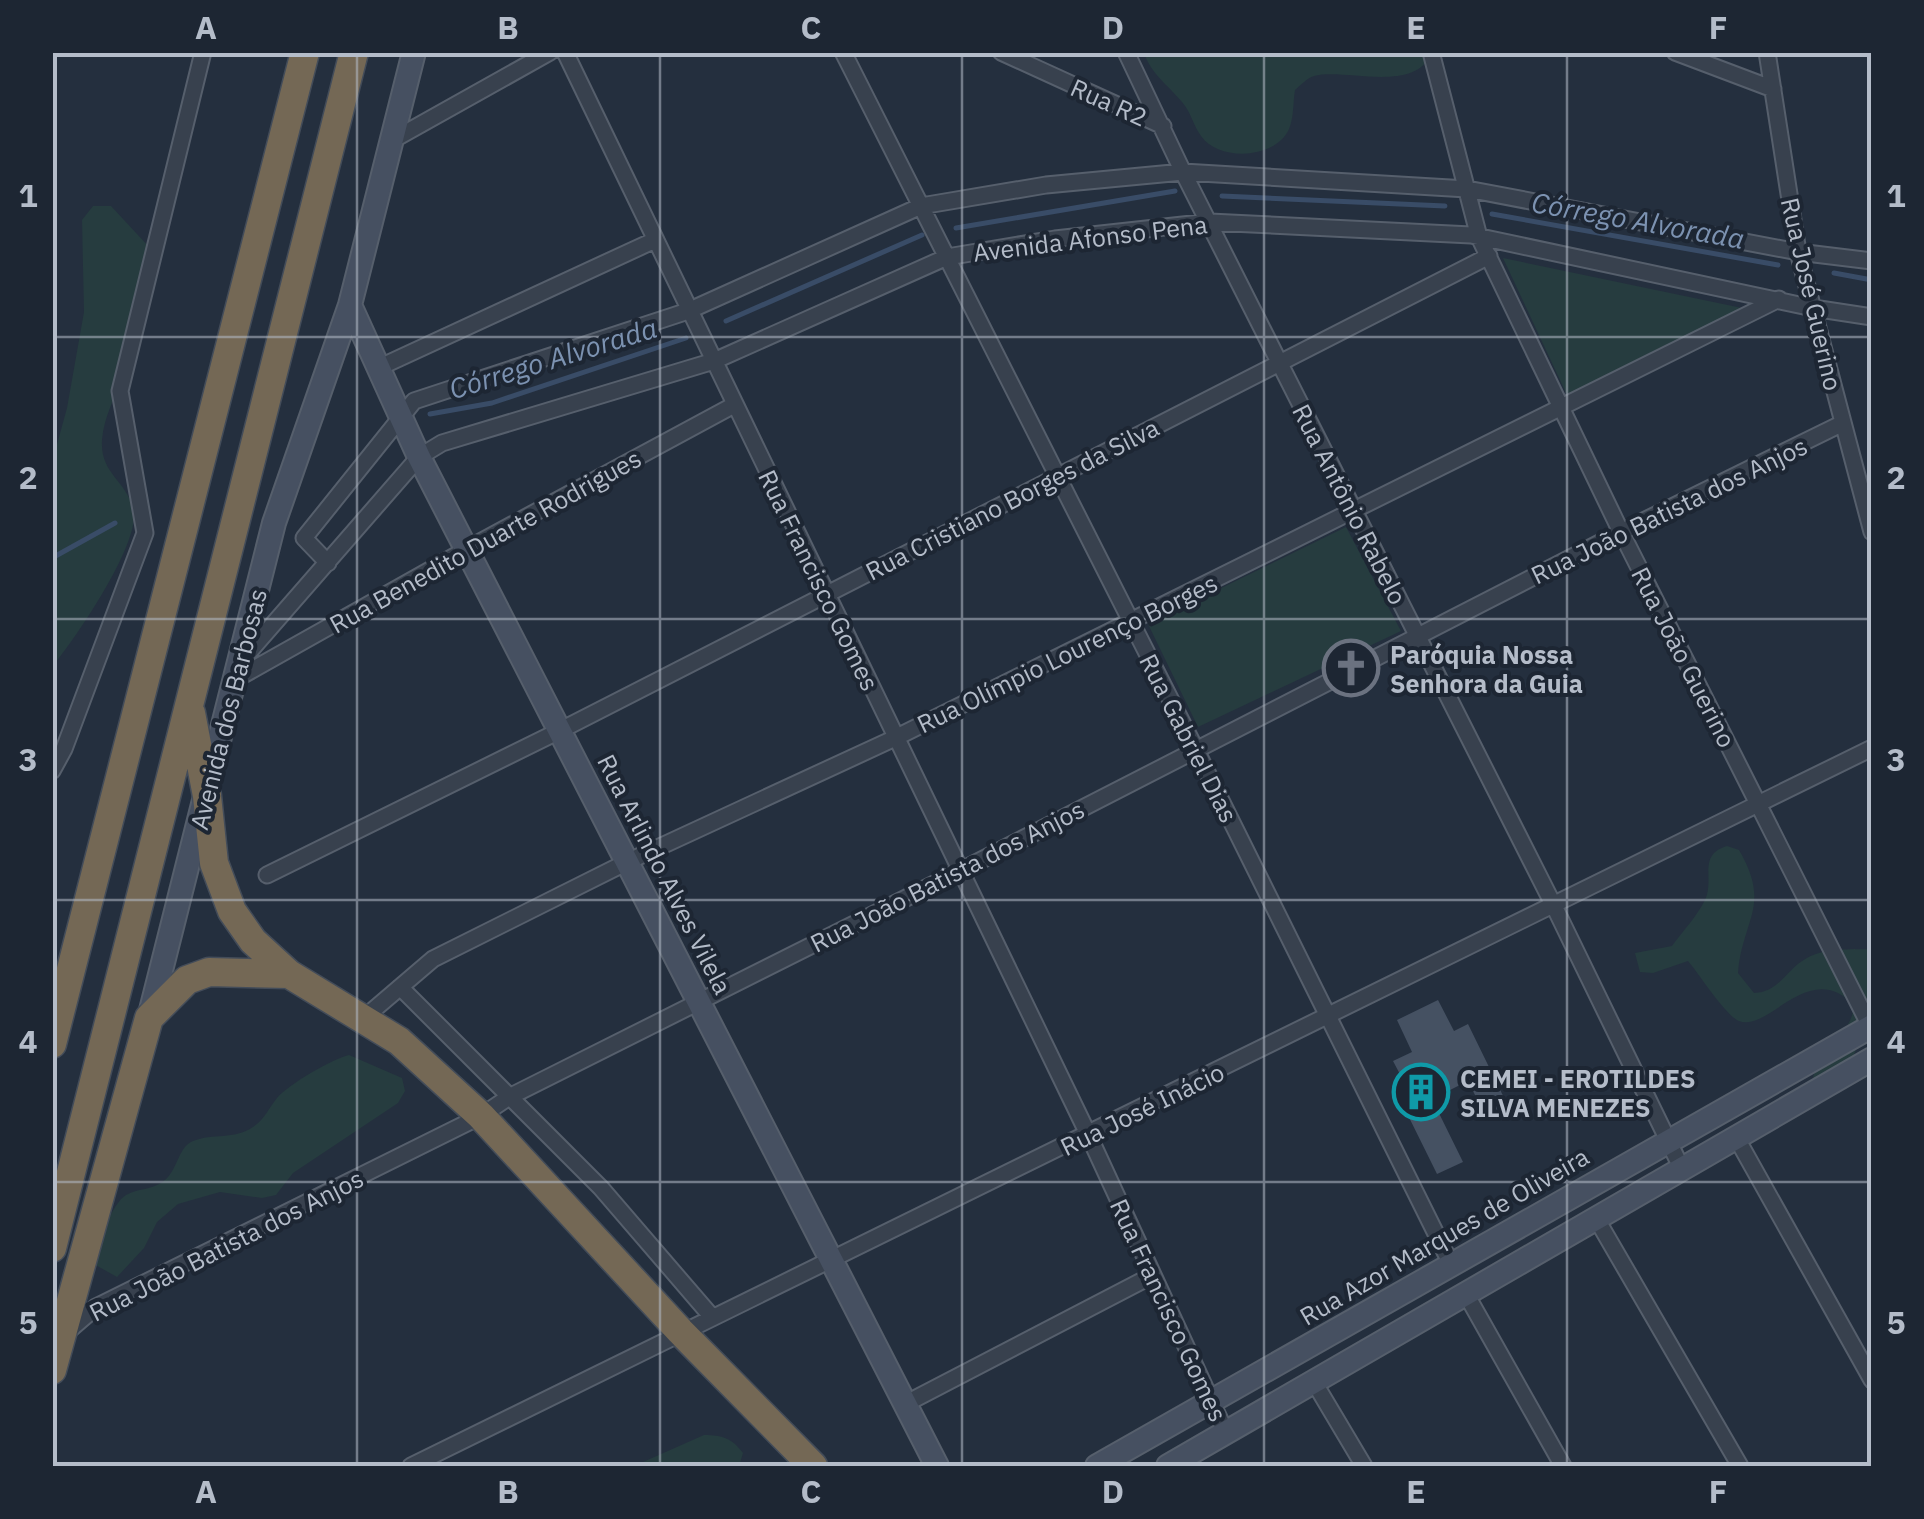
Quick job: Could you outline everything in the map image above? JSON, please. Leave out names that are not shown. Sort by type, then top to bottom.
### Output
[{"type":"highway","points":[[52,1044],[306,52]]},
{"type":"highway","points":[[52,1248],[354,52]]},
{"type":"highway","points":[[189,702],[207,796],[214,863],[232,912],[253,940],[289,974],[399,1041],[481,1116],[680,1332],[813,1466]]},
{"type":"highway","points":[[149,1018],[188,980],[209,972],[289,974]]},
{"type":"highway","name":"Avenida dos Barbosas","points":[[52,1370],[149,1018]]},
{"type":"highway","points":[[52,1256],[115,1137]]},
{"type":"street","points":[[52,771],[64,749],[144,533],[120,392],[202,52]]},
{"type":"street","name":"Avenida dos Barbosas","points":[[149,1018],[274,523],[350,305],[414,52]]},
{"type":"street","points":[[391,140],[550,52]]},
{"type":"street","name":"Rua Francisco Gomes","points":[[565,52],[1089,1136],[1226,1433]]},
{"type":"street","name":"Rua Gabriel Dias","points":[[843,52],[1195,748],[1450,1264]]},
{"type":"street","name":"Rua R2","points":[[1001,52],[1163,126]]},
{"type":"street","name":"Rua Antônio Rabelo","points":[[1126,52],[1682,1169]]},
{"type":"street","name":"Rua João Guerino","points":[[1431,52],[1479,237],[1621,532],[1871,1027]]},
{"type":"street","points":[[1675,52],[1772,89]]},
{"type":"street","name":"Rua José Guerino","points":[[1768,52],[1798,252],[1872,532]]},
{"type":"street","name":"Avenida Afonso Pena","points":[[304,538],[414,400],[688,311],[922,206],[1046,185],[1183,172],[1468,189],[1798,252],[1872,261]]},
{"type":"street","name":"Avenida Afonso Pena","points":[[238,671],[420,457],[442,443],[714,361],[947,257],[1054,239],[1210,222],[1479,237],[1812,308],[1872,316]]},
{"type":"street","points":[[378,368],[655,240]]},
{"type":"street","name":"Rua Cristiano Borges da Silva","points":[[268,876],[1489,256]]},
{"type":"street","name":"Rua Olímpio Lourenço Borges","points":[[364,1018],[433,959],[627,862],[895,738],[1779,299]]},
{"type":"street","name":"Rua Arlindo Alves Vilela","points":[[350,305],[420,457],[937,1466]]},
{"type":"street","name":"Rua Benedito Duarte Rodrigues","points":[[238,671],[734,405]]},
{"type":"street","name":"Rua João Batista dos Anjos","points":[[59,1340],[96,1307],[481,1116],[509,1097],[1842,423]]},
{"type":"street","points":[[274,523],[304,538],[328,563]]},
{"type":"street","name":"Rua José Inácio","points":[[411,1466],[1872,748]]},
{"type":"street","points":[[400,988],[601,1188],[712,1317]]},
{"type":"street","name":"Rua Azor Marques de Oliveira","points":[[1097,1466],[1871,1027]]},
{"type":"street","points":[[1177,1464],[1872,1059]]},
{"type":"street","points":[[1736,1138],[1872,1380]]},
{"type":"street","points":[[1596,1218],[1740,1466]]},
{"type":"street","points":[[1503,1234],[1518,1264]]},
{"type":"street","points":[[905,1404],[1153,1275]]},
{"type":"street","points":[[1466,1294],[1563,1466]]},
{"type":"street","points":[[1354,1320],[1371,1349]]},
{"type":"street","points":[[1314,1382],[1364,1466]]},
{"type":"green space","points":[[1144,53],[1431,53],[1411,73],[1378,77],[1327,74],[1309,78],[1295,90],[1291,125],[1282,139],[1260,151],[1233,153],[1209,144],[1198,132],[1185,106]]},
{"type":"green space","points":[[93,206],[111,206],[150,248],[131,344],[102,440],[105,460],[133,507],[134,522],[105,588],[53,666],[53,459],[67,408],[84,312],[82,220]]},
{"type":"green space","points":[[1503,258],[1742,308],[1567,395]]},
{"type":"green space","points":[[1346,527],[1401,631],[1198,727],[1148,624]]},
{"type":"green space","points":[[1727,846],[1739,850],[1753,885],[1752,913],[1738,973],[1754,993],[1770,989],[1815,954],[1871,949],[1871,1023],[1845,1078],[1825,1088],[1813,1080],[1815,1069],[1847,1026],[1854,1005],[1837,993],[1821,989],[1805,993],[1763,1017],[1739,1021],[1688,961],[1653,973],[1640,972],[1635,953],[1672,946],[1705,900],[1712,855]]},
{"type":"green space","points":[[349,1055],[402,1078],[405,1091],[398,1103],[293,1173],[276,1195],[262,1198],[220,1192],[178,1204],[157,1222],[144,1248],[117,1277],[92,1263],[115,1207],[126,1195],[163,1181],[188,1144],[246,1131],[291,1086]]},
{"type":"green space","points":[[704,1435],[735,1444],[743,1453],[739,1466],[634,1466]]},
{"type":"building","name":"CEMEI - EROTILDES SILVA MENEZES","points":[[1438,1000],[1454,1031],[1468,1024],[1509,1108],[1487,1119],[1468,1081],[1432,1099],[1463,1162],[1437,1174],[1393,1085],[1403,1080],[1393,1061],[1412,1052],[1397,1020]]},
{"type":"waterway","name":"Córrego Alvorada","points":[[956,228],[1175,191]]},
{"type":"waterway","name":"Córrego Alvorada","points":[[1222,196],[1445,206]]},
{"type":"waterway","name":"Córrego Alvorada","points":[[1492,214],[1778,265]]},
{"type":"waterway","name":"Córrego Alvorada","points":[[726,321],[922,235]]},
{"type":"waterway","name":"Córrego Alvorada","points":[[1834,273],[1872,280]]},
{"type":"waterway","name":"Córrego Alvorada","points":[[430,414],[492,403],[686,338]]},
{"type":"waterway","name":"Córrego Alvorada","points":[[52,558],[115,523]]},
{"type":"place","name":"Paróquia Nossa Senhora da Guia","points":[[1351,668]]},
{"type":"place","name":"CEMEI - EROTILDES SILVA MENEZES","points":[[1421,1092]]}]
